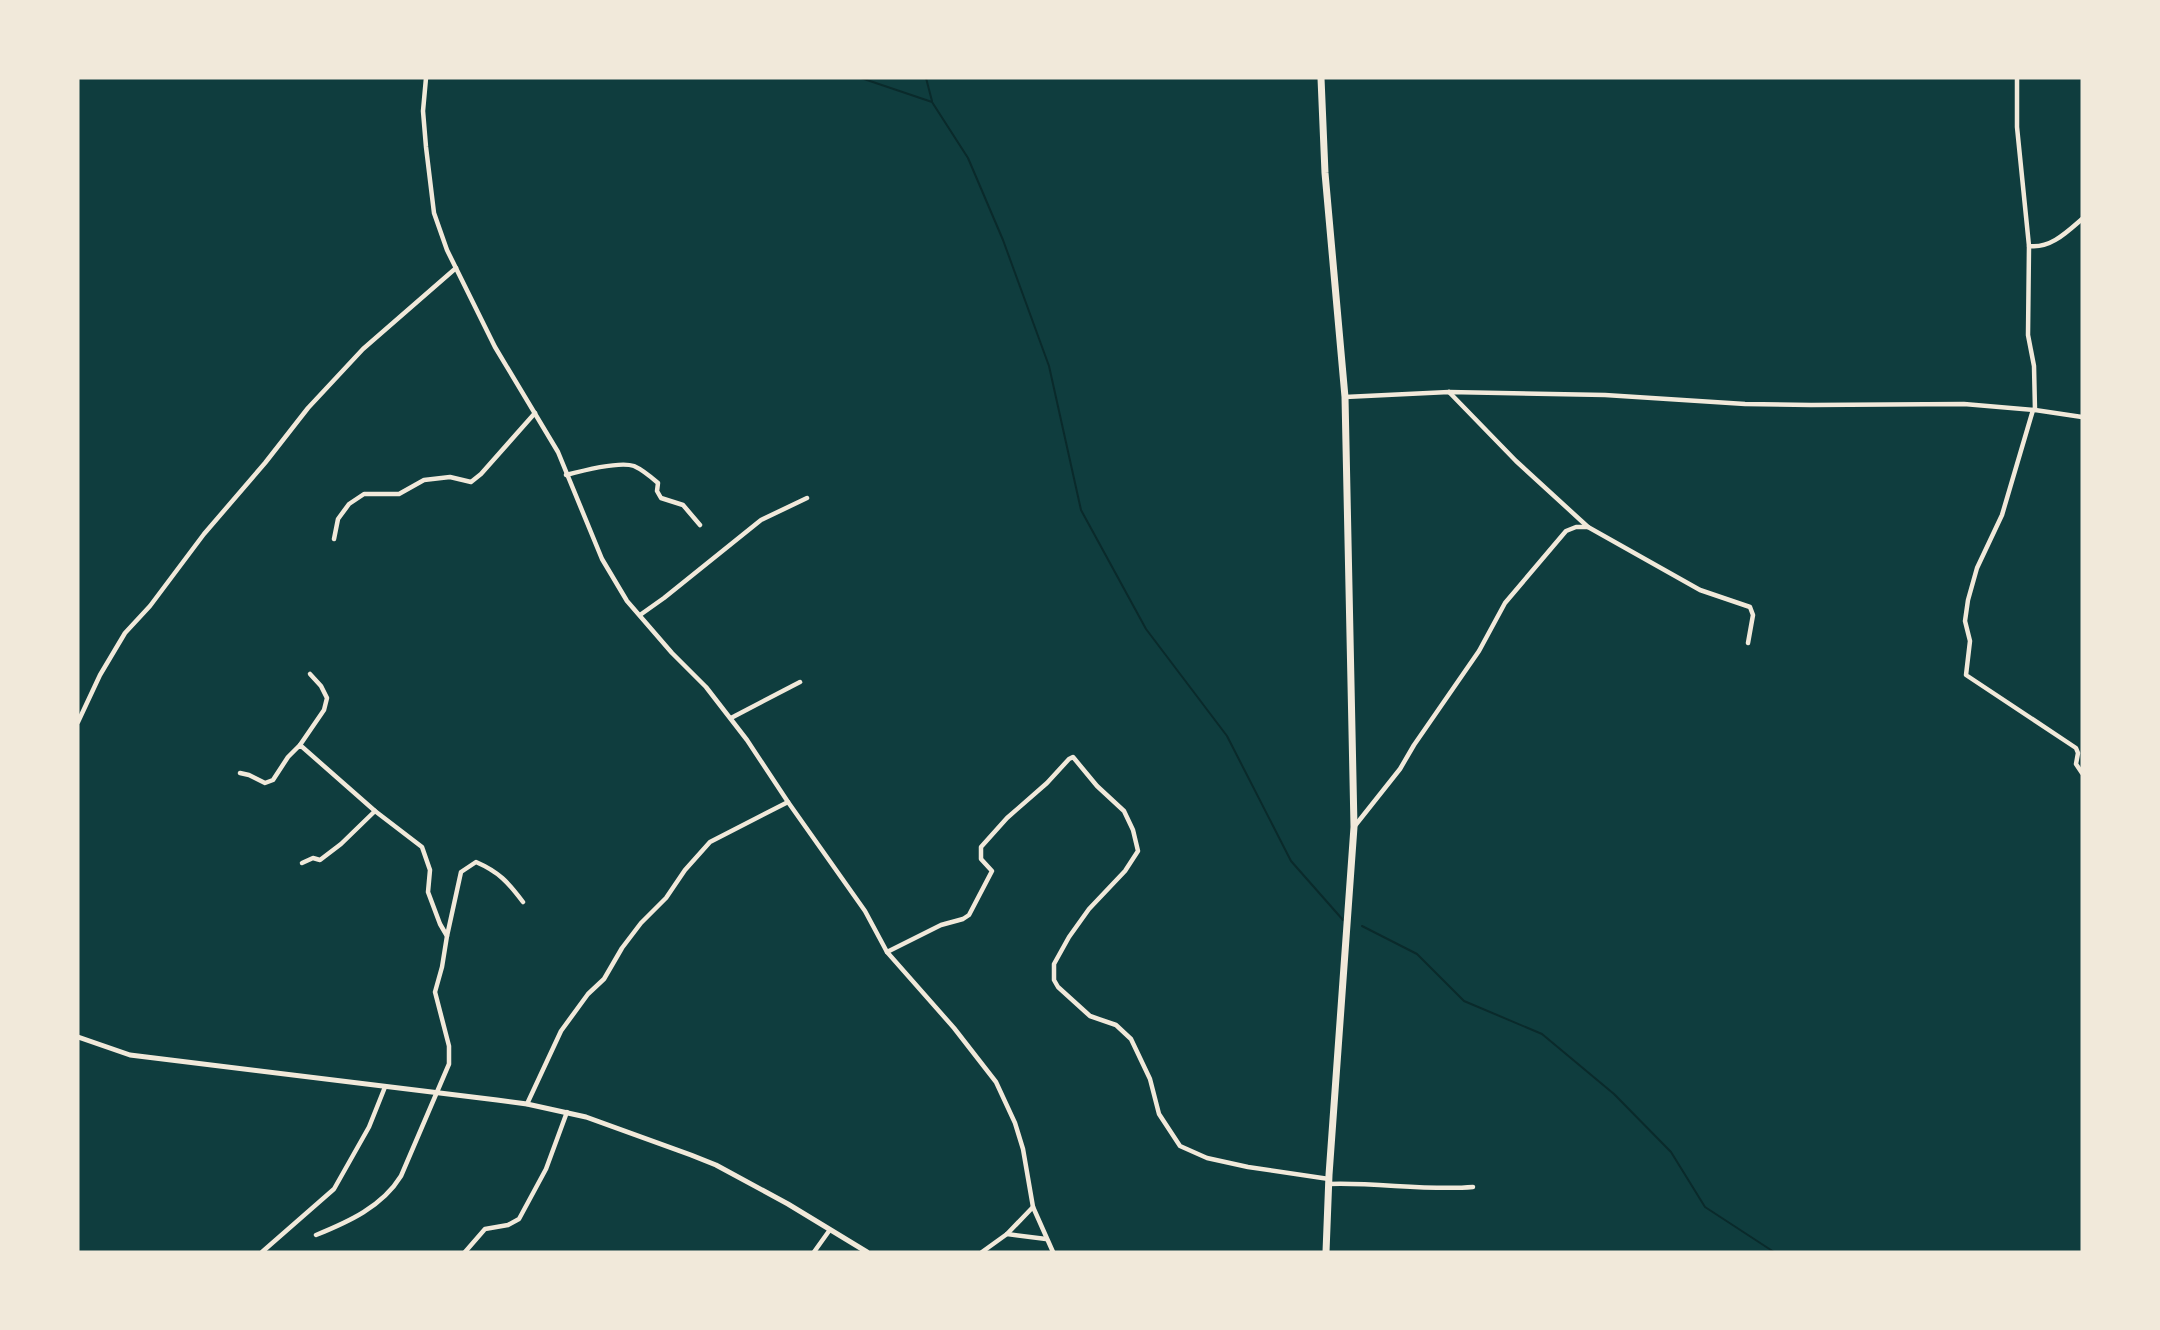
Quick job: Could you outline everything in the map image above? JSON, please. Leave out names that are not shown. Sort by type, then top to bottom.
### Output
[{"type":"main road","points":[[1321,78],[1325,173],[1345,397],[1354,827],[1326,1252]]},
{"type":"street","points":[[426,78],[423,111],[434,213],[447,250],[495,347],[558,452],[602,559],[627,601],[672,653],[706,687],[731,718],[865,911],[887,952],[954,1028],[996,1082],[1015,1123],[1023,1149],[1034,1207],[1053,1252]]},
{"type":"street","points":[[2017,78],[2017,127],[2029,246],[2028,335],[2034,372],[2034,410],[2002,515],[1977,568],[1968,600],[1965,621],[1970,641],[1966,675],[2076,748],[2078,753],[2076,764],[2082,773]]},
{"type":"street","points":[[2029,246],[2046,245],[2082,219]]},
{"type":"street","points":[[78,722],[100,675],[124,633],[150,606],[204,534],[265,463],[308,408],[363,349],[456,268]]},
{"type":"street","points":[[1345,397],[1449,392],[1605,394],[1745,404],[1964,404],[2082,417]]},
{"type":"street","points":[[1449,392],[1522,466],[1588,527],[1700,590],[1750,607],[1753,615],[1748,643]]},
{"type":"street","points":[[334,539],[338,519],[349,504],[364,494],[399,494],[424,480],[450,477],[471,482],[536,413]]},
{"type":"street","points":[[566,475],[596,466],[631,465],[644,471],[658,483],[657,491],[661,498],[683,505],[700,525]]},
{"type":"street","points":[[640,615],[761,520],[807,498]]},
{"type":"street","points":[[1354,827],[1400,769],[1479,651],[1505,603],[1515,590],[1566,531],[1576,526],[1588,527]]},
{"type":"street","points":[[240,773],[265,783],[273,780],[288,757],[300,745],[324,710],[327,698],[321,686],[310,674]]},
{"type":"street","points":[[731,718],[800,682]]},
{"type":"street","points":[[300,745],[375,811],[422,847],[430,870],[428,892],[447,936]]},
{"type":"street","points":[[887,952],[969,915],[992,872],[981,859],[981,847],[1007,818],[1073,757],[1097,786],[1124,812],[1133,830],[1138,851],[1125,871],[1089,909],[1069,937],[1054,964],[1054,980],[1058,987],[1090,1016],[1116,1025],[1131,1039],[1150,1078],[1159,1114],[1180,1146],[1207,1158],[1329,1181],[1402,1188],[1473,1187]]},
{"type":"street","points":[[527,1104],[561,1031],[588,994],[604,979],[622,948],[641,923],[666,898],[685,870],[710,842],[788,802]]},
{"type":"street","points":[[302,863],[312,858],[320,860],[341,844],[375,811]]},
{"type":"street","points":[[316,1235],[350,1221],[392,1190],[401,1176],[449,1064],[449,1046],[435,992],[461,872],[476,862],[501,876],[523,902]]},
{"type":"street","points":[[78,1037],[130,1055],[527,1104],[567,1112],[613,1126],[716,1166],[788,1204],[867,1252]]},
{"type":"street","points":[[262,1252],[334,1189],[369,1126],[385,1087]]},
{"type":"street","points":[[465,1252],[485,1229],[508,1225],[519,1219],[546,1169],[567,1112]]},
{"type":"street","points":[[982,1252],[1007,1234],[1034,1207]]},
{"type":"street","points":[[814,1252],[829,1231]]},
{"type":"street","points":[[1007,1234],[1046,1239]]},
{"type":"waterway","points":[[861,78],[932,102],[968,158],[1003,240],[1049,366],[1081,510],[1146,629],[1227,736],[1291,861],[1343,920]]},
{"type":"waterway","points":[[926,78],[932,101]]},
{"type":"waterway","points":[[1362,926],[1417,954],[1464,1001],[1542,1034],[1614,1094],[1671,1152],[1705,1207],[1774,1252]]}]
